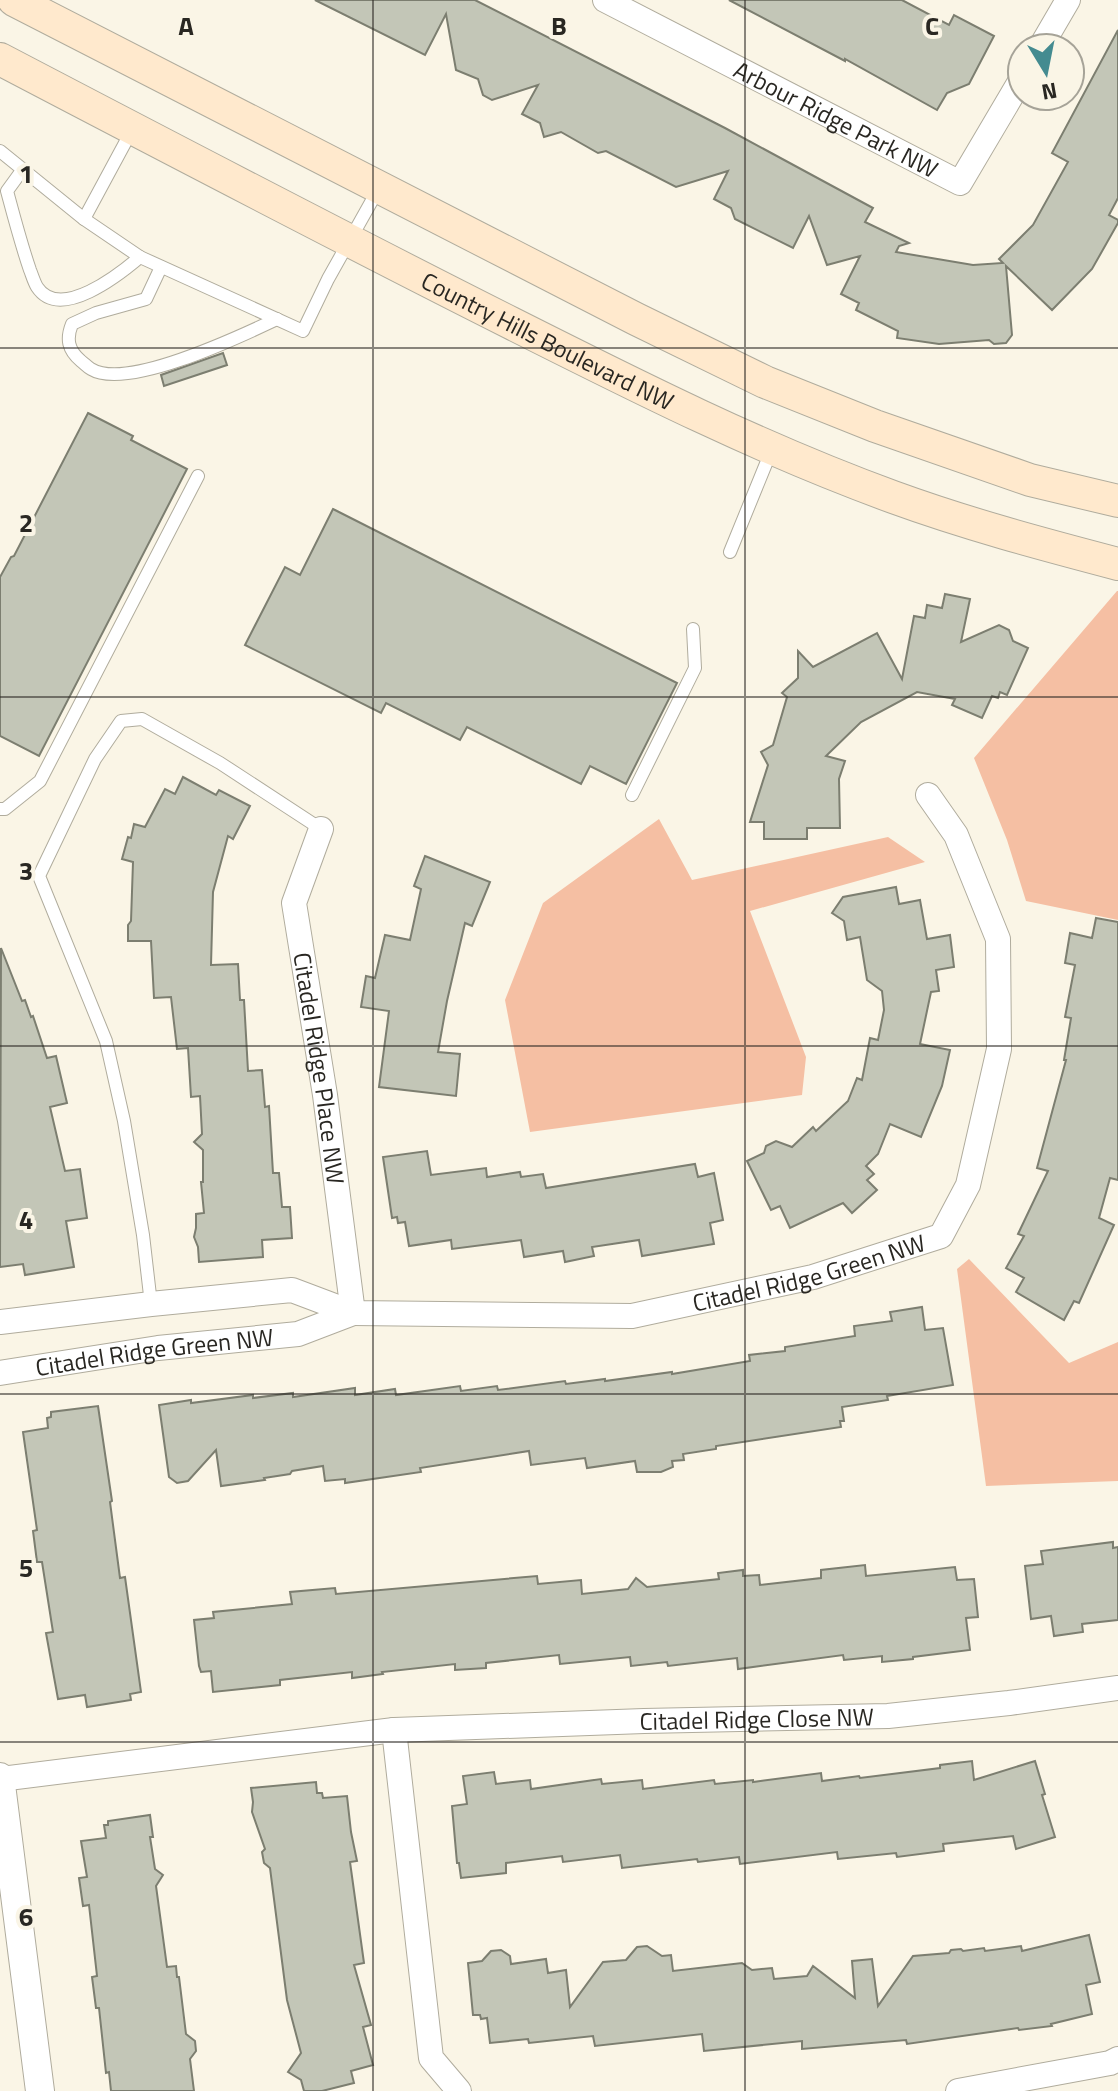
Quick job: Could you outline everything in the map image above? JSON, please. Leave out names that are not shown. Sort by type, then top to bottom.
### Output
[{"type":"main road","points":[[14,0],[765,382],[875,426],[1016,475],[1118,501]]},
{"type":"main road","name":"Country Hills Boulevard NW","points":[[0,59],[640,389],[772,449],[894,497],[1019,538],[1118,564]]},
{"type":"street","name":"Arbour Ridge Park NW","points":[[605,0],[960,183],[1006,105]]},
{"type":"street","points":[[1049,32],[1068,0]]},
{"type":"street","name":"Citadel Ridge Green NW","points":[[0,1322],[292,1290],[353,1313],[632,1316],[813,1277],[941,1236],[968,1185],[999,1049],[998,939],[956,835],[928,795]]},
{"type":"street","name":"Citadel Ridge Place NW","points":[[321,829],[294,903],[325,1095],[353,1313]]},
{"type":"street","name":"Citadel Ridge Green NW","points":[[0,1373],[158,1348],[298,1334],[353,1313]]},
{"type":"street","name":"Citadel Ridge Close NW","points":[[0,1778],[394,1730],[888,1716],[1118,1688]]},
{"type":"street","points":[[394,1730],[431,2058],[459,2091]]},
{"type":"street","points":[[0,1778],[40,2091]]},
{"type":"street","points":[[958,2091],[1118,2059]]},
{"type":"lane","points":[[84,219],[133,129]]},
{"type":"lane","points":[[0,151],[84,219],[140,257],[303,331],[380,186]]},
{"type":"lane","points":[[23,169],[7,191],[33,278],[37,288],[48,297],[60,299],[87,293],[114,278],[140,257]]},
{"type":"lane","points":[[161,267],[146,299],[96,313],[72,324],[67,336],[74,355],[93,371],[121,374],[154,368],[216,347],[277,319]]},
{"type":"lane","points":[[730,552],[772,449]]},
{"type":"lane","points":[[0,809],[5,809],[40,781],[198,476]]},
{"type":"lane","points":[[632,795],[695,668],[693,629]]},
{"type":"lane","points":[[151,1304],[124,1121],[106,1041],[39,876],[95,759],[121,721],[142,719],[220,763],[321,829]]},
{"type":"shaded area","points":[[1117,591],[1118,920],[1026,901],[1007,840],[974,758]]},
{"type":"shaded area","points":[[659,819],[692,880],[888,837],[925,862],[750,911],[806,1057],[802,1095],[530,1132],[505,1000],[543,903]]},
{"type":"shaded area","points":[[969,1259],[1069,1363],[1118,1342],[1118,1481],[986,1486],[957,1269]]},
{"type":"building","points":[[315,0],[475,0],[873,208],[865,222],[909,243],[899,246],[896,252],[973,265],[1003,263],[999,259],[1033,225],[1068,162],[1052,153],[1074,112],[1086,112],[1086,90],[1118,30],[1118,198],[1109,215],[1118,223],[1092,269],[1052,310],[1006,266],[1012,335],[1006,343],[994,344],[989,340],[939,344],[897,338],[898,331],[856,310],[859,303],[841,294],[860,256],[827,265],[809,216],[793,248],[735,219],[731,208],[714,199],[728,171],[676,187],[606,151],[598,153],[561,132],[544,137],[540,123],[522,114],[538,85],[492,100],[483,95],[478,79],[456,70],[446,14],[425,55]]},
{"type":"building","points":[[729,0],[902,0],[949,25],[954,15],[994,36],[969,84],[947,93],[937,110]]},
{"type":"building","points":[[223,353],[227,365],[164,386],[161,375]]},
{"type":"building","points":[[88,413],[187,469],[39,756],[0,736],[0,577],[14,556]]},
{"type":"building","points":[[333,509],[677,683],[626,784],[590,766],[581,784],[467,727],[460,740],[386,703],[381,713],[245,645],[285,567],[300,575]]},
{"type":"building","points":[[945,594],[970,599],[961,642],[999,625],[1009,630],[1013,641],[1028,648],[1007,695],[1000,692],[998,698],[992,696],[982,718],[952,705],[955,699],[917,692],[861,722],[826,756],[845,761],[839,779],[840,828],[807,828],[807,839],[764,839],[764,822],[750,822],[768,765],[761,752],[773,745],[787,697],[782,693],[798,678],[798,651],[813,667],[877,633],[902,679],[914,616],[925,618],[927,605],[942,608]]},
{"type":"building","points":[[183,777],[216,795],[219,790],[250,806],[233,839],[228,836],[213,892],[211,965],[238,964],[240,1000],[244,1000],[248,1071],[262,1070],[265,1107],[269,1106],[273,1173],[279,1173],[282,1207],[290,1207],[292,1238],[262,1240],[263,1257],[199,1262],[194,1237],[196,1214],[204,1213],[201,1182],[203,1150],[194,1142],[202,1134],[200,1096],[191,1097],[188,1048],[177,1049],[171,997],[154,998],[151,941],[128,941],[133,862],[122,859],[128,837],[131,838],[134,824],[145,827],[165,789],[175,794]]},
{"type":"building","points":[[425,856],[490,882],[472,926],[465,923],[438,1052],[460,1054],[456,1096],[379,1087],[389,1011],[361,1007],[366,976],[375,978],[385,935],[410,940],[421,889],[414,886]]},
{"type":"building","points":[[896,887],[899,904],[920,900],[927,939],[950,935],[954,967],[936,970],[939,991],[931,992],[920,1044],[950,1050],[942,1086],[921,1137],[890,1124],[878,1154],[866,1166],[874,1174],[867,1180],[877,1190],[852,1213],[843,1203],[790,1228],[780,1206],[771,1210],[747,1161],[764,1153],[766,1146],[776,1141],[792,1147],[813,1127],[816,1131],[848,1101],[857,1078],[862,1080],[870,1038],[878,1040],[884,1010],[882,991],[867,980],[860,937],[847,940],[844,921],[832,913],[843,897]]},
{"type":"building","points":[[1096,918],[1118,922],[1118,1180],[1110,1178],[1099,1218],[1114,1225],[1079,1303],[1074,1301],[1064,1320],[1016,1292],[1024,1278],[1006,1268],[1024,1236],[1018,1234],[1048,1171],[1037,1168],[1066,1060],[1071,1018],[1065,1017],[1075,965],[1065,963],[1070,933],[1092,938]]},
{"type":"building","points":[[1,948],[22,1001],[25,1000],[33,1016],[47,1058],[56,1056],[67,1103],[50,1107],[65,1171],[80,1169],[87,1218],[66,1221],[74,1267],[25,1275],[23,1264],[0,1267]]},
{"type":"building","points":[[427,1151],[431,1175],[486,1168],[487,1177],[520,1172],[521,1177],[543,1174],[546,1188],[695,1164],[698,1177],[714,1173],[723,1220],[710,1223],[714,1244],[642,1256],[639,1240],[592,1247],[594,1256],[565,1262],[563,1251],[524,1257],[521,1240],[452,1249],[451,1240],[409,1246],[405,1222],[398,1223],[397,1217],[392,1218],[383,1157]]},
{"type":"building","points":[[922,1307],[925,1330],[943,1328],[953,1385],[842,1407],[844,1421],[840,1421],[841,1427],[683,1454],[684,1460],[672,1461],[673,1467],[661,1472],[637,1472],[635,1461],[587,1468],[585,1458],[531,1465],[529,1451],[345,1483],[345,1479],[325,1481],[323,1466],[292,1471],[265,1480],[221,1486],[216,1450],[188,1481],[177,1483],[169,1477],[159,1405],[253,1395],[253,1398],[293,1393],[293,1397],[355,1388],[355,1395],[395,1389],[396,1395],[460,1386],[461,1391],[497,1386],[498,1390],[565,1381],[566,1384],[672,1374],[750,1361],[749,1355],[785,1351],[785,1347],[855,1336],[854,1326],[892,1321],[890,1312]]},
{"type":"building","points":[[98,1406],[120,1578],[125,1577],[141,1692],[130,1694],[131,1700],[87,1707],[85,1695],[58,1699],[46,1633],[53,1632],[42,1562],[37,1562],[33,1531],[37,1530],[23,1432],[48,1428],[47,1418],[51,1417],[51,1412]]},
{"type":"building","points":[[1113,1542],[1113,1548],[1118,1547],[1118,1620],[1082,1624],[1083,1632],[1054,1636],[1051,1616],[1031,1619],[1025,1566],[1043,1564],[1041,1551]]},
{"type":"building","points":[[865,1565],[866,1576],[955,1567],[957,1580],[974,1579],[978,1617],[966,1618],[970,1650],[882,1662],[882,1656],[844,1660],[843,1655],[738,1669],[737,1658],[668,1666],[667,1662],[631,1666],[630,1657],[560,1664],[559,1655],[486,1663],[486,1668],[455,1670],[455,1664],[352,1678],[352,1672],[280,1680],[280,1685],[213,1692],[211,1671],[201,1672],[199,1666],[194,1620],[214,1618],[213,1612],[292,1604],[290,1592],[335,1588],[336,1594],[537,1576],[538,1584],[581,1580],[582,1594],[628,1589],[636,1578],[647,1587],[719,1579],[718,1573],[743,1570],[743,1576],[759,1575],[760,1585],[821,1578],[821,1570]]},
{"type":"building","points":[[972,1761],[974,1780],[1035,1761],[1055,1837],[1016,1849],[1013,1836],[943,1844],[944,1851],[897,1857],[896,1853],[838,1859],[837,1852],[740,1864],[739,1857],[622,1868],[620,1855],[563,1862],[562,1856],[506,1863],[506,1873],[461,1878],[457,1863],[452,1806],[467,1804],[463,1776],[494,1772],[496,1784],[530,1780],[531,1789],[601,1779],[602,1784],[642,1780],[643,1789],[714,1780],[715,1784],[753,1782],[821,1773],[822,1781],[860,1778]]},
{"type":"building","points":[[316,1782],[317,1793],[322,1793],[323,1798],[347,1796],[357,1861],[350,1862],[364,1963],[354,1965],[371,2025],[363,2027],[373,2065],[351,2071],[354,2083],[322,2091],[304,2091],[301,2080],[288,2072],[301,2053],[287,2000],[270,1868],[264,1863],[262,1852],[265,1849],[252,1812],[251,1788]]},
{"type":"building","points":[[150,1815],[155,1869],[163,1875],[156,1886],[167,1967],[176,1966],[186,2034],[195,2041],[196,2051],[190,2059],[194,2091],[111,2091],[109,2072],[106,2073],[99,2008],[96,2008],[92,1977],[97,1976],[89,1905],[83,1906],[79,1878],[87,1877],[81,1841],[106,1838],[104,1825],[108,1825],[108,1821]]},
{"type":"building","points":[[1089,1935],[1100,1982],[1086,1985],[1092,2014],[1052,2026],[907,2044],[906,2040],[802,2049],[802,2041],[704,2051],[702,2034],[595,2046],[593,2036],[529,2043],[528,2039],[490,2043],[487,2018],[473,2015],[468,1963],[482,1961],[491,1951],[501,1950],[510,1956],[511,1964],[546,1959],[548,1973],[566,1970],[570,2007],[603,1962],[626,1960],[637,1947],[647,1946],[662,1956],[671,1955],[673,1971],[742,1963],[752,1970],[772,1968],[774,1979],[807,1976],[813,1966],[855,1998],[852,1961],[872,1959],[878,2006],[913,1956],[961,1949],[984,1948],[985,1951],[1021,1946],[1022,1951]]}]
